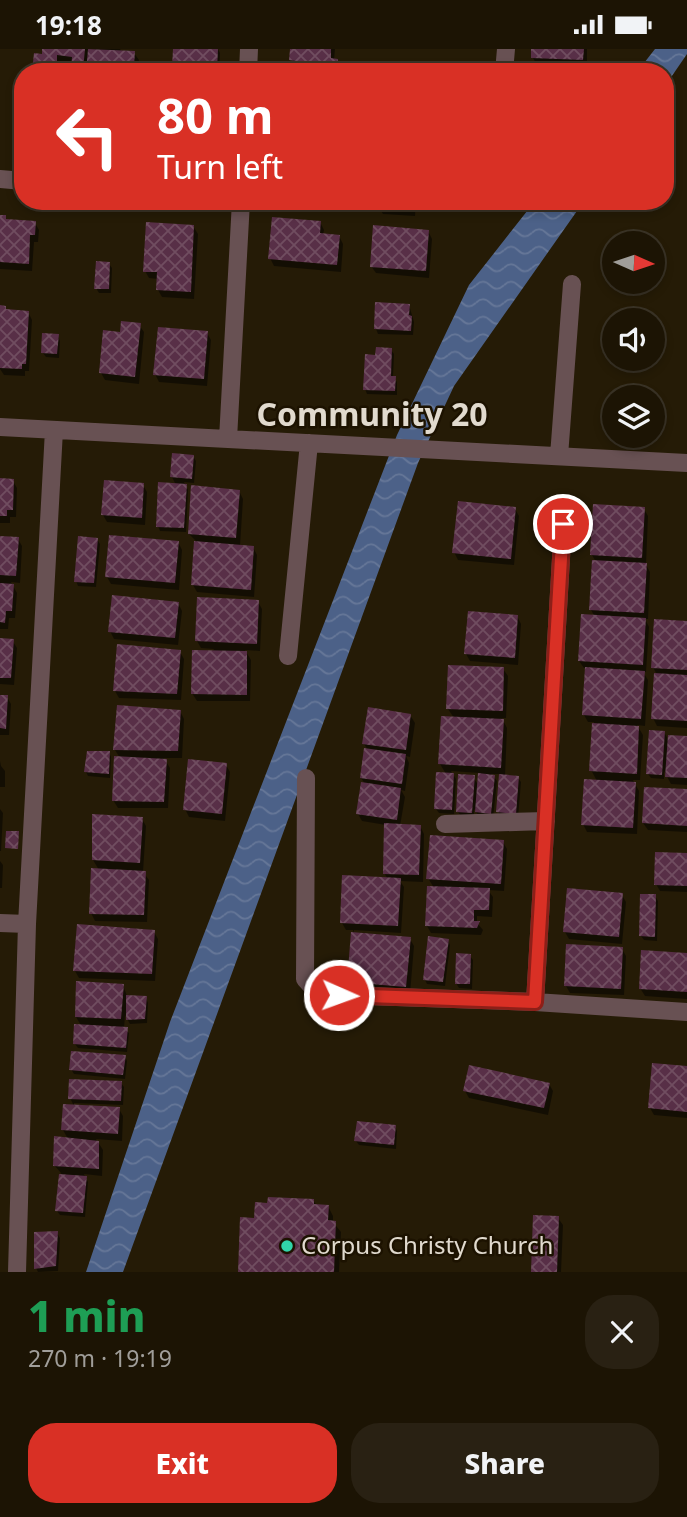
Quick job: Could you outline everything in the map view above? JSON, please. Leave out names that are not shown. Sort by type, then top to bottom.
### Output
[{"type":"street","points":[[228,439],[241,210]]},
{"type":"street","points":[[559,456],[572,284]]},
{"type":"street","points":[[0,427],[687,463]]},
{"type":"street","points":[[17,1272],[27,924],[54,430]]},
{"type":"street","points":[[288,656],[309,443]]},
{"type":"street","points":[[535,1002],[563,524]]},
{"type":"street","points":[[306,778],[304,979],[315,990],[339,995],[535,1002],[687,1012]]},
{"type":"street","points":[[444,824],[546,821]]},
{"type":"street","points":[[0,923],[27,924]]},
{"type":"water","points":[[655,49],[687,49],[687,54],[674,73],[674,63],[644,63]]},
{"type":"water","points":[[528,210],[578,210],[454,386],[418,463],[123,1272],[86,1272],[170,1022],[397,435],[469,285]]},
{"type":"building","points":[[42,49],[85,49],[84,63],[72,63],[72,57],[57,55],[57,62],[65,63],[33,63],[34,53],[42,54]]},
{"type":"building","points":[[88,49],[135,51],[134,63],[87,63]]},
{"type":"building","points":[[173,49],[218,49],[217,63],[172,63]]},
{"type":"building","points":[[290,49],[331,49],[331,58],[338,59],[338,63],[296,63],[289,60]]},
{"type":"building","points":[[531,49],[584,49],[583,60],[531,58]]},
{"type":"building","points":[[0,215],[6,215],[6,219],[36,221],[35,235],[30,235],[29,264],[0,262]]},
{"type":"building","points":[[272,217],[321,221],[320,233],[340,235],[337,265],[268,259]]},
{"type":"building","points":[[146,222],[194,225],[191,292],[156,290],[157,272],[143,272]]},
{"type":"building","points":[[373,225],[429,230],[426,271],[370,267]]},
{"type":"building","points":[[96,261],[110,262],[109,289],[94,289]]},
{"type":"building","points":[[375,302],[410,304],[411,331],[374,329]]},
{"type":"building","points":[[0,305],[6,306],[6,309],[29,311],[26,364],[22,364],[22,369],[0,368]]},
{"type":"building","points":[[121,321],[141,323],[135,377],[99,373],[103,330],[120,332]]},
{"type":"building","points":[[158,327],[208,331],[204,379],[153,375]]},
{"type":"building","points":[[42,333],[59,334],[57,354],[41,353]]},
{"type":"building","points":[[376,347],[392,348],[391,376],[396,376],[395,391],[363,390],[365,354],[375,355]]},
{"type":"building","points":[[172,453],[194,455],[192,479],[170,477]]},
{"type":"building","points":[[0,478],[14,479],[13,510],[7,510],[7,516],[0,516]]},
{"type":"building","points":[[104,480],[144,483],[142,518],[101,515]]},
{"type":"building","points":[[158,482],[187,484],[184,528],[156,527]]},
{"type":"building","points":[[191,485],[240,490],[236,538],[188,534]]},
{"type":"building","points":[[458,501],[516,507],[511,559],[452,553]]},
{"type":"building","points":[[593,504],[645,507],[642,558],[590,555]]},
{"type":"building","points":[[109,535],[179,541],[175,583],[105,577]]},
{"type":"building","points":[[0,536],[19,537],[16,576],[0,575]]},
{"type":"building","points":[[78,536],[98,538],[94,583],[74,582]]},
{"type":"building","points":[[194,541],[254,546],[251,590],[191,585]]},
{"type":"building","points":[[592,560],[647,563],[644,613],[589,610]]},
{"type":"building","points":[[0,583],[14,584],[12,611],[6,611],[5,623],[0,622]]},
{"type":"building","points":[[112,595],[179,602],[175,638],[108,632]]},
{"type":"building","points":[[197,597],[259,600],[257,644],[195,641]]},
{"type":"building","points":[[468,611],[518,615],[515,658],[464,654]]},
{"type":"building","points":[[581,614],[646,618],[643,665],[578,661]]},
{"type":"building","points":[[654,619],[687,621],[687,670],[651,668]]},
{"type":"building","points":[[0,638],[14,639],[11,678],[0,678]]},
{"type":"building","points":[[117,644],[181,650],[177,694],[113,691]]},
{"type":"building","points":[[192,650],[247,651],[247,695],[191,694]]},
{"type":"building","points":[[448,665],[504,667],[503,711],[446,709]]},
{"type":"building","points":[[585,667],[645,671],[641,719],[582,715]]},
{"type":"building","points":[[654,673],[687,675],[687,721],[651,719]]},
{"type":"building","points":[[0,695],[8,695],[6,729],[0,728]]},
{"type":"building","points":[[117,705],[181,710],[178,751],[113,750]]},
{"type":"building","points":[[368,707],[411,714],[406,750],[362,744]]},
{"type":"building","points":[[441,716],[504,719],[501,768],[438,764]]},
{"type":"building","points":[[592,723],[639,726],[637,774],[589,771]]},
{"type":"building","points":[[649,730],[665,731],[662,775],[646,774]]},
{"type":"building","points":[[668,735],[687,736],[687,778],[665,777]]},
{"type":"building","points":[[364,748],[406,754],[402,784],[360,778]]},
{"type":"building","points":[[87,751],[110,751],[109,774],[84,772]]},
{"type":"building","points":[[114,756],[167,759],[164,802],[112,801]]},
{"type":"building","points":[[188,759],[227,763],[222,814],[183,810]]},
{"type":"building","points":[[436,772],[454,773],[452,810],[434,809]]},
{"type":"building","points":[[478,773],[495,775],[491,814],[475,812]]},
{"type":"building","points":[[458,774],[475,775],[472,813],[456,812]]},
{"type":"building","points":[[499,774],[519,776],[516,814],[496,812]]},
{"type":"building","points":[[584,779],[636,782],[633,828],[581,825]]},
{"type":"building","points":[[361,782],[401,788],[397,820],[356,814]]},
{"type":"building","points":[[644,787],[687,789],[687,826],[642,823]]},
{"type":"building","points":[[92,814],[143,817],[140,863],[92,860]]},
{"type":"building","points":[[384,823],[421,825],[419,875],[383,874]]},
{"type":"building","points":[[6,831],[19,831],[18,849],[5,848]]},
{"type":"building","points":[[430,835],[504,840],[501,884],[426,879]]},
{"type":"building","points":[[655,852],[687,853],[687,886],[654,885]]},
{"type":"building","points":[[91,868],[146,871],[144,915],[89,914]]},
{"type":"building","points":[[342,875],[401,878],[398,926],[340,923]]},
{"type":"building","points":[[427,886],[490,888],[489,910],[474,910],[474,921],[480,921],[477,928],[425,926]]},
{"type":"building","points":[[567,888],[623,893],[619,937],[563,932]]},
{"type":"building","points":[[640,894],[656,894],[655,937],[639,936]]},
{"type":"building","points":[[77,924],[155,930],[152,974],[73,971]]},
{"type":"building","points":[[351,932],[411,937],[406,987],[347,982]]},
{"type":"building","points":[[428,936],[449,939],[443,982],[423,980]]},
{"type":"building","points":[[566,944],[623,947],[621,989],[564,986]]},
{"type":"building","points":[[641,950],[687,953],[687,992],[639,989]]},
{"type":"building","points":[[456,953],[471,954],[470,984],[455,984]]},
{"type":"building","points":[[76,981],[124,984],[121,1019],[75,1017]]},
{"type":"building","points":[[126,995],[147,996],[145,1019],[126,1020]]},
{"type":"building","points":[[74,1024],[128,1027],[126,1048],[73,1044]]},
{"type":"building","points":[[71,1051],[126,1055],[123,1075],[69,1070]]},
{"type":"building","points":[[652,1063],[687,1066],[687,1112],[648,1108]]},
{"type":"building","points":[[469,1065],[550,1083],[544,1108],[463,1091]]},
{"type":"building","points":[[69,1079],[122,1081],[121,1101],[68,1099]]},
{"type":"building","points":[[63,1104],[120,1107],[118,1134],[61,1130]]},
{"type":"building","points":[[357,1121],[396,1125],[394,1145],[354,1141]]},
{"type":"building","points":[[54,1136],[99,1141],[99,1169],[53,1166]]},
{"type":"building","points":[[59,1174],[87,1176],[83,1213],[55,1211]]},
{"type":"building","name":"Corpus Christy Church","points":[[268,1197],[314,1199],[314,1204],[329,1205],[328,1220],[336,1221],[334,1272],[238,1272],[240,1217],[254,1218],[255,1202],[267,1203]]},
{"type":"building","points":[[533,1215],[559,1216],[557,1272],[531,1272]]},
{"type":"building","points":[[58,1231],[56,1266],[34,1269],[34,1232]]},
{"type":"place","name":"Corpus Christy Church","points":[[287,1246]]},
{"type":"district","name":"Community 20","points":[[372,415]]},
{"type":"route","points":[[339,995],[535,1002],[563,524]]}]
